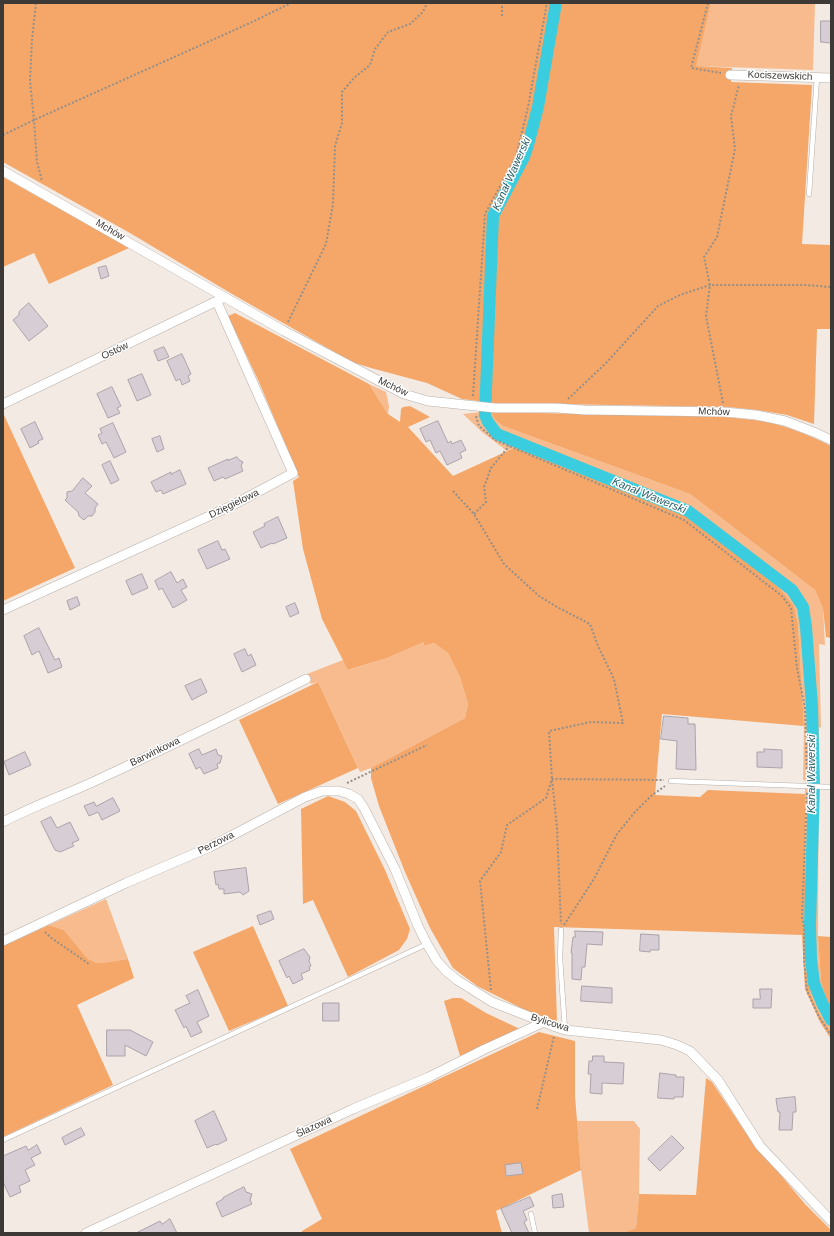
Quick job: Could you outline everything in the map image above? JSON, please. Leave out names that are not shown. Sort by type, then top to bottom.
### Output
[{"type":"street","name":"Kociszewskich","points":[[730,75],[831,78]]},
{"type":"street","name":"Mchów","points":[[3,171],[284,331],[404,394],[428,401],[495,408],[725,412],[756,415],[785,421],[831,440]]},
{"type":"street","name":"Ostów","points":[[3,404],[226,297]]},
{"type":"street","name":"Dzięgielowa","points":[[3,610],[230,506],[293,473],[217,302]]},
{"type":"street","name":"Barwinkowa","points":[[3,822],[22,812],[107,775],[306,679]]},
{"type":"street","name":"Perzowa","points":[[3,941],[210,847],[305,798],[322,791],[330,791]]},
{"type":"street","name":"Bylicowa","points":[[330,791],[339,791],[349,794],[358,799],[364,808],[395,869],[427,944],[437,961],[446,971],[457,980],[492,1002],[542,1023],[561,1029],[661,1040],[690,1051],[718,1080],[760,1146],[831,1221]]},
{"type":"street","name":"Ślazowa","points":[[86,1233],[353,1109],[429,1077],[484,1049],[542,1023]]},
{"type":"lane","points":[[809,194],[816,77]]},
{"type":"lane","points":[[671,781],[831,787]]},
{"type":"lane","points":[[561,930],[561,1029]]},
{"type":"lane","points":[[3,1140],[427,944]]},
{"type":"lane","points":[[531,1214],[535,1233]]},
{"type":"path","points":[[36,3],[30,81],[37,162],[45,194]]},
{"type":"path","points":[[3,135],[291,3]]},
{"type":"path","points":[[284,331],[326,244],[333,204],[335,146],[342,123],[342,92],[354,78],[370,65],[375,49],[388,32],[410,24],[422,12],[428,3]]},
{"type":"path","points":[[502,3],[502,16]]},
{"type":"path","points":[[547,3],[528,107],[516,157],[485,214],[473,406],[479,426],[495,440],[684,520],[782,596],[791,608],[797,668],[805,708],[807,786],[802,917],[804,927],[804,960],[807,991],[819,1017],[831,1035]]},
{"type":"path","points":[[708,3],[691,68],[730,75]]},
{"type":"path","points":[[725,412],[706,316],[710,285],[704,256],[717,237],[735,149],[731,116],[741,75]]},
{"type":"path","points":[[557,408],[606,363],[658,306],[680,295],[710,285],[831,286]]},
{"type":"path","points":[[474,514],[486,502],[484,487],[491,468],[509,446]]},
{"type":"path","points":[[453,491],[474,514],[504,564],[539,596],[590,624],[598,646],[614,679],[624,723],[591,722],[550,731],[552,779],[557,828],[561,930]]},
{"type":"path","points":[[330,791],[427,745]]},
{"type":"path","points":[[552,779],[671,781]]},
{"type":"path","points":[[492,1002],[480,881],[501,852],[507,825],[546,798],[552,779]]},
{"type":"path","points":[[561,930],[594,879],[618,834],[635,812],[651,796],[671,781]]},
{"type":"path","points":[[40,925],[50,937],[89,964]]},
{"type":"path","points":[[537,1109],[552,1044],[561,1029]]},
{"type":"shaded area","points":[[3,3],[711,3],[696,66],[732,68],[731,82],[812,85],[802,244],[831,245],[831,329],[817,329],[814,424],[787,415],[728,407],[494,403],[462,399],[427,383],[352,362],[232,294],[130,233],[3,162]]},
{"type":"shaded area","points":[[711,3],[815,3],[813,70],[695,66]]},
{"type":"shaded area","points":[[3,177],[129,248],[49,284],[34,253],[3,267]]},
{"type":"shaded area","points":[[235,313],[369,384],[388,414],[400,422],[401,409],[403,407],[410,406],[430,417],[408,427],[453,476],[516,447],[685,515],[700,523],[778,587],[794,606],[798,624],[804,726],[662,714],[655,795],[700,797],[708,790],[805,794],[805,964],[811,995],[820,1015],[831,1032],[831,1039],[820,1022],[805,989],[802,935],[554,927],[557,1022],[533,1014],[477,986],[453,968],[430,928],[405,872],[379,806],[371,778],[371,768],[465,718],[468,704],[460,677],[448,653],[434,643],[424,646],[424,642],[387,658],[348,670],[322,619],[303,549],[293,481],[299,477],[259,382],[228,316]]},
{"type":"shaded area","points":[[369,384],[386,392],[389,406],[388,414]]},
{"type":"shaded area","points":[[491,412],[494,419],[503,426],[690,494],[815,590],[823,609],[825,645],[819,644],[821,727],[819,728],[818,936],[821,982],[831,1013],[831,1032],[820,1015],[811,995],[805,964],[805,781],[803,780],[804,726],[798,624],[794,606],[700,523],[685,515],[516,447],[507,451],[482,432],[463,414]]},
{"type":"shaded area","points":[[491,412],[725,417],[764,421],[784,426],[831,446],[831,638],[826,637],[823,609],[815,590],[690,494],[503,426],[494,419]]},
{"type":"shaded area","points":[[3,413],[75,568],[3,601]]},
{"type":"shaded area","points":[[424,642],[424,646],[434,643],[448,653],[460,677],[468,704],[465,718],[371,768],[360,772],[318,682],[311,684],[307,674],[343,660],[349,670],[387,658]]},
{"type":"shaded area","points":[[318,682],[358,768],[278,804],[239,720]]},
{"type":"shaded area","points":[[328,796],[345,802],[356,811],[385,870],[410,929],[407,939],[399,950],[348,977],[313,900],[303,904],[301,809]]},
{"type":"shaded area","points":[[106,899],[128,959],[97,963],[88,959],[64,930],[49,925]]},
{"type":"shaded area","points":[[49,925],[64,930],[88,959],[97,963],[128,959],[134,978],[77,1005],[113,1085],[3,1137],[3,946]]},
{"type":"shaded area","points":[[253,926],[288,1006],[229,1031],[193,952]]},
{"type":"shaded area","points":[[818,936],[831,937],[831,1013],[821,982]]},
{"type":"shaded area","points":[[453,998],[461,998],[486,1013],[522,1030],[460,1056],[444,1001]]},
{"type":"shaded area","points":[[539,1032],[575,1041],[575,1096],[581,1170],[496,1211],[502,1233],[302,1233],[302,1231],[322,1219],[290,1149]]},
{"type":"shaded area","points":[[706,1078],[712,1082],[748,1136],[805,1204],[831,1230],[831,1233],[623,1233],[636,1228],[639,1194],[696,1195]]},
{"type":"shaded area","points":[[577,1121],[634,1121],[640,1129],[639,1194],[636,1228],[623,1233],[589,1233],[581,1170]]},
{"type":"building","points":[[821,21],[831,21],[831,43],[821,42]]},
{"type":"building","points":[[106,266],[109,276],[101,279],[98,268]]},
{"type":"building","points":[[29,303],[48,326],[29,341],[13,320]]},
{"type":"building","points":[[164,347],[169,357],[158,361],[154,351]]},
{"type":"building","points":[[182,354],[191,374],[188,376],[190,381],[182,385],[180,379],[176,381],[167,361]]},
{"type":"building","points":[[142,374],[151,395],[137,401],[128,380]]},
{"type":"building","points":[[112,387],[121,406],[117,408],[120,413],[108,418],[97,394]]},
{"type":"building","points":[[438,421],[448,443],[451,441],[452,444],[461,440],[466,450],[460,453],[462,458],[447,465],[440,451],[436,453],[430,440],[426,442],[420,429]]},
{"type":"building","points":[[35,422],[43,439],[38,441],[39,443],[30,448],[21,429]]},
{"type":"building","points":[[113,423],[126,452],[114,458],[106,442],[102,444],[98,435],[102,433],[100,429]]},
{"type":"building","points":[[160,436],[164,449],[157,452],[152,439]]},
{"type":"building","points":[[237,457],[243,462],[241,466],[243,471],[225,479],[223,477],[214,481],[208,468],[228,459]]},
{"type":"building","points":[[110,461],[119,480],[111,484],[102,465]]},
{"type":"building","points":[[180,470],[186,484],[163,494],[161,490],[156,492],[151,482],[171,472],[171,474]]},
{"type":"building","points":[[83,478],[92,486],[85,493],[98,504],[92,516],[88,516],[84,520],[65,500],[67,498],[67,492],[72,491]]},
{"type":"building","points":[[278,517],[287,538],[261,548],[253,532],[265,526],[264,524]]},
{"type":"building","points":[[218,541],[222,550],[225,549],[230,559],[207,569],[198,550]]},
{"type":"building","points":[[171,572],[177,583],[183,579],[187,587],[181,590],[187,600],[173,608],[162,588],[159,590],[155,581]]},
{"type":"building","points":[[142,574],[148,588],[132,595],[126,581]]},
{"type":"building","points":[[77,597],[80,605],[70,610],[67,601]]},
{"type":"building","points":[[295,603],[299,613],[290,617],[286,607]]},
{"type":"building","points":[[39,628],[55,660],[59,658],[62,667],[48,673],[39,651],[32,655],[24,636]]},
{"type":"building","points":[[245,649],[248,656],[251,654],[256,665],[242,672],[234,654]]},
{"type":"building","points":[[201,679],[207,692],[192,700],[185,686]]},
{"type":"building","points":[[664,716],[688,718],[688,724],[695,724],[696,770],[676,769],[677,741],[661,739]]},
{"type":"building","points":[[199,749],[202,755],[216,749],[218,755],[222,756],[220,763],[217,764],[218,768],[204,774],[200,767],[196,769],[189,754]]},
{"type":"building","points":[[764,749],[782,750],[782,768],[757,767],[757,752],[764,752]]},
{"type":"building","points":[[25,752],[31,765],[9,775],[4,762]]},
{"type":"building","points":[[113,798],[120,811],[102,820],[98,812],[89,816],[84,806],[94,802],[96,806]]},
{"type":"building","points":[[51,817],[57,828],[70,822],[79,840],[72,843],[74,846],[60,852],[55,850],[41,822]]},
{"type":"building","points":[[246,868],[249,891],[243,895],[240,892],[224,894],[224,889],[219,889],[218,884],[216,885],[214,872]]},
{"type":"building","points":[[271,911],[274,919],[260,925],[257,916]]},
{"type":"building","points":[[575,931],[603,932],[602,945],[587,944],[585,967],[582,967],[581,980],[572,979],[571,953]]},
{"type":"building","points":[[641,934],[659,935],[659,950],[650,950],[650,952],[640,951]]},
{"type":"building","points":[[304,949],[310,957],[310,970],[301,974],[303,979],[293,984],[289,976],[287,978],[279,961]]},
{"type":"building","points":[[582,986],[612,988],[612,1003],[581,1001]]},
{"type":"building","points":[[760,989],[772,989],[771,1008],[753,1008],[753,999],[760,999]]},
{"type":"building","points":[[198,990],[209,1016],[197,1022],[202,1032],[191,1037],[186,1026],[184,1028],[175,1010],[190,1003],[186,996]]},
{"type":"building","points":[[323,1003],[339,1003],[339,1021],[323,1021]]},
{"type":"building","points":[[107,1030],[130,1030],[153,1042],[146,1056],[125,1045],[125,1056],[107,1056]]},
{"type":"building","points":[[593,1056],[604,1056],[604,1062],[624,1063],[623,1084],[602,1083],[602,1094],[590,1093],[591,1074],[588,1074],[589,1061],[592,1061]]},
{"type":"building","points":[[660,1073],[676,1075],[676,1077],[684,1077],[683,1097],[674,1097],[674,1099],[658,1098]]},
{"type":"building","points":[[795,1097],[796,1112],[793,1112],[792,1130],[779,1130],[780,1112],[778,1112],[776,1099]]},
{"type":"building","points":[[214,1111],[227,1140],[207,1148],[195,1121]]},
{"type":"building","points":[[81,1128],[85,1135],[65,1145],[62,1138]]},
{"type":"building","points":[[672,1136],[684,1148],[660,1171],[648,1159]]},
{"type":"building","points":[[37,1145],[41,1153],[31,1158],[35,1165],[25,1170],[30,1181],[19,1186],[21,1192],[10,1197],[3,1182],[3,1156],[26,1146],[28,1150]]},
{"type":"building","points":[[521,1163],[523,1174],[506,1176],[505,1165]]},
{"type":"building","points":[[244,1187],[246,1192],[252,1194],[250,1200],[252,1204],[222,1217],[216,1203]]},
{"type":"building","points":[[562,1194],[564,1207],[553,1208],[552,1196]]},
{"type":"building","points":[[530,1197],[534,1206],[523,1211],[527,1220],[524,1222],[529,1233],[512,1233],[501,1209]]},
{"type":"building","points":[[170,1219],[177,1233],[136,1233],[160,1221],[162,1224]]},
{"type":"waterway","name":"Kanał Wawerski","points":[[556,3],[538,107],[528,145],[524,157],[493,216],[485,415],[488,422],[497,434],[688,511],[792,590],[803,607],[812,706],[814,785],[810,925],[811,959],[814,983],[831,1020]]}]
